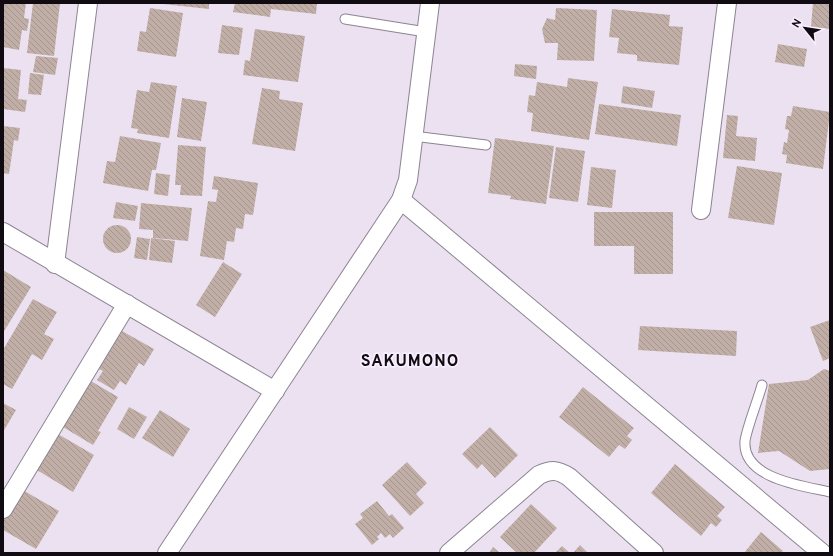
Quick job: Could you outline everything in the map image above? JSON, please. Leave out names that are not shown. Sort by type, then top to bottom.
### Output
[{"type":"street","points":[[55,264],[88,3]]},
{"type":"street","points":[[167,553],[401,200],[408,180],[430,3]]},
{"type":"street","points":[[701,210],[727,3]]},
{"type":"street","points":[[401,200],[822,553]]},
{"type":"street","points":[[3,232],[55,264],[127,304],[275,391]]},
{"type":"street","points":[[3,509],[127,304]]},
{"type":"street","points":[[449,553],[540,475],[549,470],[559,471],[569,478],[654,553]]},
{"type":"lane","points":[[345,19],[426,32]]},
{"type":"lane","points":[[413,136],[486,144]]},
{"type":"lane","points":[[762,385],[745,441],[748,457],[756,468],[768,475],[786,482],[830,492]]},
{"type":"building","points":[[3,3],[26,3],[24,18],[29,19],[27,31],[22,30],[19,50],[3,47]]},
{"type":"building","points":[[33,3],[60,3],[54,56],[27,53]]},
{"type":"building","points":[[154,3],[209,3],[209,9]]},
{"type":"building","points":[[235,3],[317,3],[316,14],[271,9],[270,17],[233,12]]},
{"type":"building","points":[[813,3],[830,3],[830,29],[811,27]]},
{"type":"building","points":[[150,8],[183,13],[176,57],[137,51],[140,31],[146,32]]},
{"type":"building","points":[[556,8],[597,10],[594,61],[557,60],[558,43],[545,43],[542,29],[547,18],[555,20]]},
{"type":"building","points":[[612,9],[670,15],[669,26],[683,27],[679,65],[637,61],[637,55],[617,53],[619,38],[609,37]]},
{"type":"building","points":[[222,25],[243,28],[239,55],[218,53]]},
{"type":"building","points":[[255,29],[305,36],[298,82],[243,75],[245,60],[250,61]]},
{"type":"building","points":[[778,44],[807,49],[804,67],[775,62]]},
{"type":"building","points":[[36,56],[58,58],[55,75],[33,72]]},
{"type":"building","points":[[515,64],[537,66],[536,79],[514,76]]},
{"type":"building","points":[[3,68],[21,70],[18,99],[27,100],[25,112],[3,109]]},
{"type":"building","points":[[30,73],[44,75],[41,95],[28,94]]},
{"type":"building","points":[[568,78],[598,82],[589,140],[531,131],[533,113],[527,112],[529,95],[535,96],[537,82],[567,87]]},
{"type":"building","points":[[151,82],[177,86],[169,138],[137,133],[138,129],[131,128],[137,90],[149,92]]},
{"type":"building","points":[[623,86],[655,91],[652,108],[621,103]]},
{"type":"building","points":[[262,88],[280,91],[279,99],[303,103],[295,151],[252,144]]},
{"type":"building","points":[[182,98],[207,102],[201,141],[177,137]]},
{"type":"building","points":[[599,104],[681,115],[677,146],[595,134]]},
{"type":"building","points":[[793,106],[830,112],[823,169],[786,163],[787,155],[782,154],[784,142],[787,143],[789,130],[785,129],[787,116],[791,116]]},
{"type":"building","points":[[727,115],[738,116],[736,136],[757,138],[755,161],[723,158]]},
{"type":"building","points":[[3,126],[20,128],[18,141],[14,140],[9,174],[3,173]]},
{"type":"building","points":[[120,136],[161,143],[156,170],[152,170],[148,191],[103,183],[107,161],[115,162]]},
{"type":"building","points":[[495,138],[554,146],[546,204],[510,199],[511,196],[488,193]]},
{"type":"building","points":[[178,145],[206,147],[202,196],[180,195],[181,185],[175,185]]},
{"type":"building","points":[[556,147],[585,151],[578,202],[549,198]]},
{"type":"building","points":[[737,166],[782,173],[774,225],[728,218]]},
{"type":"building","points":[[591,167],[616,170],[612,208],[587,205]]},
{"type":"building","points":[[156,173],[170,175],[168,196],[154,194]]},
{"type":"building","points":[[214,176],[258,183],[253,215],[245,214],[243,229],[236,228],[234,242],[227,241],[224,260],[200,256],[208,201],[216,202],[218,190],[212,189]]},
{"type":"building","points":[[116,202],[138,206],[135,221],[113,218]]},
{"type":"building","points":[[141,203],[192,208],[188,241],[153,238],[153,230],[139,229]]},
{"type":"building","points":[[594,212],[673,212],[673,274],[634,274],[634,246],[594,246]]},
{"type":"building","points":[[117,225],[123,226],[127,229],[130,233],[130,245],[127,249],[123,252],[117,253],[111,252],[107,249],[104,245],[103,239],[104,233],[107,229],[111,226]]},
{"type":"building","points":[[137,237],[150,239],[147,260],[134,258]]},
{"type":"building","points":[[151,238],[175,241],[172,263],[149,260]]},
{"type":"building","points":[[223,262],[242,274],[215,317],[196,305]]},
{"type":"building","points":[[3,270],[31,287],[3,333]]},
{"type":"building","points":[[33,299],[57,312],[44,334],[54,339],[42,360],[32,354],[12,389],[3,384],[3,350]]},
{"type":"building","points":[[830,320],[830,358],[823,361],[810,327]]},
{"type":"building","points":[[640,326],[737,331],[736,356],[638,350]]},
{"type":"building","points":[[122,331],[154,349],[144,366],[139,363],[126,385],[120,381],[114,390],[97,380],[103,371],[99,369]]},
{"type":"building","points":[[824,369],[830,371],[830,469],[810,471],[779,451],[758,453],[769,384],[808,380]]},
{"type":"building","points":[[84,377],[118,397],[98,431],[101,432],[93,445],[63,427]]},
{"type":"building","points":[[583,387],[634,428],[627,436],[632,440],[625,449],[619,445],[609,457],[559,417]]},
{"type":"building","points":[[3,403],[16,410],[3,432]]},
{"type":"building","points":[[129,407],[147,417],[134,439],[117,429]]},
{"type":"building","points":[[160,410],[190,429],[173,457],[142,438]]},
{"type":"building","points":[[490,427],[518,455],[495,478],[482,464],[477,469],[462,454]]},
{"type":"building","points":[[58,434],[94,455],[73,492],[37,470]]},
{"type":"building","points":[[407,462],[427,483],[416,494],[424,503],[410,516],[382,485]]},
{"type":"building","points":[[675,464],[725,507],[717,516],[722,520],[716,527],[711,523],[701,536],[651,493]]},
{"type":"building","points":[[21,489],[59,511],[36,549],[3,530],[3,521]]},
{"type":"building","points":[[377,501],[389,516],[392,514],[404,528],[393,538],[390,534],[385,538],[381,533],[377,537],[379,539],[372,545],[355,524],[363,518],[360,514]]},
{"type":"building","points":[[531,504],[557,528],[534,553],[517,553],[500,537]]},
{"type":"building","points":[[761,532],[783,551],[781,553],[744,553]]},
{"type":"building","points":[[580,545],[588,553],[573,553]]},
{"type":"building","points":[[562,546],[570,553],[555,553]]},
{"type":"building","points":[[493,547],[500,553],[489,553]]},
{"type":"district","name":"SAKUMONO","points":[[410,360]]}]
